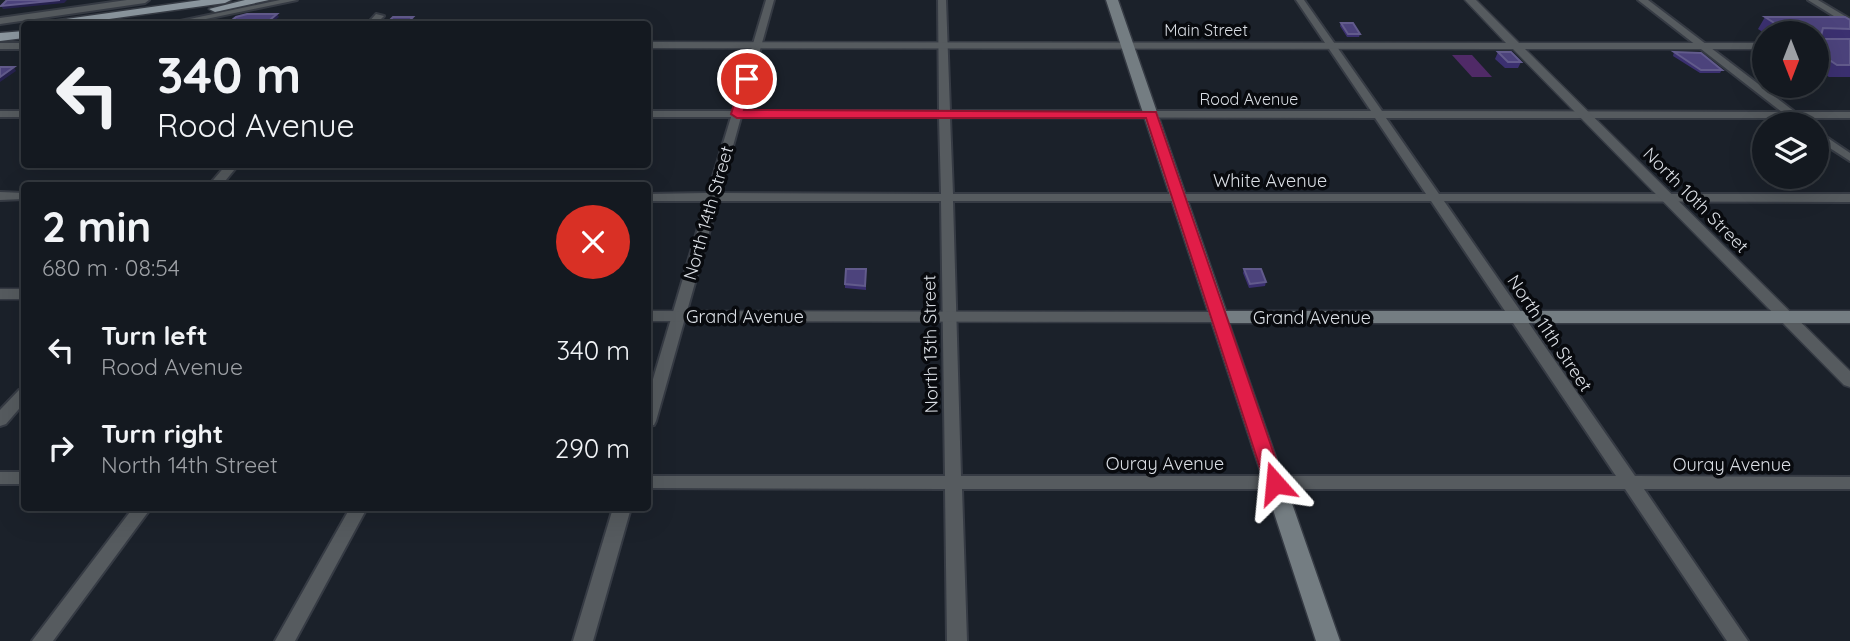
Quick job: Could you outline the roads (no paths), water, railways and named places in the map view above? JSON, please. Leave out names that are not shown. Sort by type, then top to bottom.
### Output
[{"type":"main road","points":[[119,21],[225,0]]},
{"type":"main road","points":[[122,21],[263,0]]},
{"type":"main road","points":[[1112,0],[1328,641]]},
{"type":"main road","points":[[0,30],[21,27]]},
{"type":"main road","points":[[0,37],[21,34]]},
{"type":"main road","name":"Grand Avenue","points":[[1219,317],[1850,317]]},
{"type":"street","points":[[0,21],[145,0]]},
{"type":"street","points":[[186,21],[293,0]]},
{"type":"street","name":"North 14th Street","points":[[651,410],[770,0]]},
{"type":"street","name":"North 13th Street","points":[[942,0],[957,641]]},
{"type":"street","name":"North 11th Street","points":[[1300,0],[1738,641]]},
{"type":"street","name":"North 10th Street","points":[[1470,0],[1850,382]]},
{"type":"street","points":[[1642,0],[1789,112]]},
{"type":"street","points":[[1812,0],[1850,23]]},
{"type":"street","points":[[110,21],[117,3]]},
{"type":"street","points":[[374,21],[379,16]]},
{"type":"street","name":"Main Street","points":[[651,45],[1752,46]]},
{"type":"street","points":[[0,46],[21,46]]},
{"type":"street","points":[[0,114],[21,114]]},
{"type":"street","name":"Rood Avenue","points":[[651,114],[1752,115]]},
{"type":"street","name":"Rood Avenue","points":[[1829,115],[1850,115]]},
{"type":"street","points":[[1829,143],[1850,158]]},
{"type":"street","points":[[218,182],[230,168]]},
{"type":"street","points":[[0,197],[21,197]]},
{"type":"street","name":"White Avenue","points":[[651,197],[1850,198]]},
{"type":"street","points":[[0,294],[21,294]]},
{"type":"street","name":"Grand Avenue","points":[[651,316],[1219,317]]},
{"type":"street","points":[[0,420],[21,397]]},
{"type":"street","points":[[0,478],[21,478]]},
{"type":"street","name":"Ouray Avenue","points":[[651,482],[1850,483]]},
{"type":"street","points":[[42,641],[140,511]]},
{"type":"street","points":[[285,641],[356,511]]},
{"type":"street","points":[[583,641],[621,511]]}]
